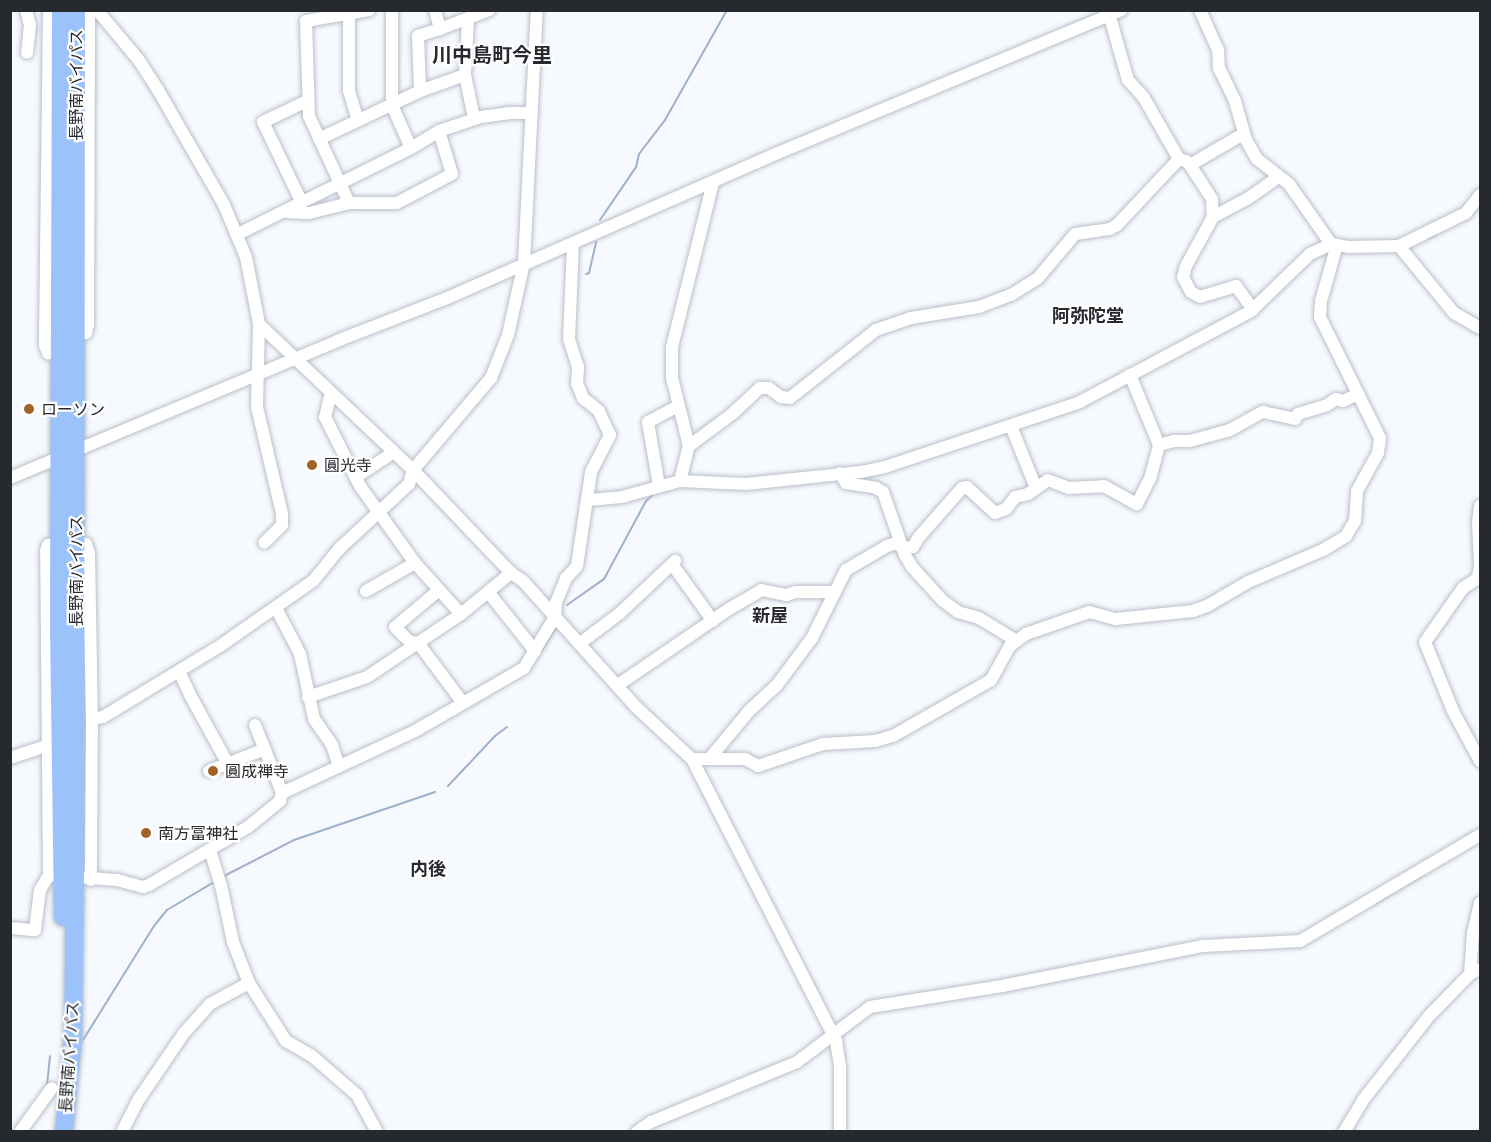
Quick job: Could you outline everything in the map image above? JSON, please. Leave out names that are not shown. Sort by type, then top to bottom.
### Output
[{"type":"highway","name":"長野南バイパス","points":[[68,453],[59,353],[69,93],[76,10]]},
{"type":"highway","name":"長野南バイパス","points":[[53,13],[69,93],[76,333],[68,453],[69,877],[73,1039],[64,1131]]},
{"type":"highway","name":"長野南バイパス","points":[[58,1131],[69,877]]},
{"type":"street","points":[[26,10],[30,24],[27,53]]},
{"type":"street","points":[[69,93],[89,10]]},
{"type":"street","points":[[97,10],[138,59],[198,156],[238,234],[246,257],[259,324],[257,407],[282,514],[282,525],[264,543]]},
{"type":"street","points":[[349,203],[309,116],[306,21],[369,10]]},
{"type":"street","points":[[392,10],[392,105],[411,148]]},
{"type":"street","points":[[435,10],[441,29]]},
{"type":"street","points":[[420,91],[418,36],[489,10]]},
{"type":"street","points":[[92,719],[103,717],[179,671],[313,581],[339,549],[409,484],[413,470],[491,378],[508,335],[524,263],[537,10]]},
{"type":"street","points":[[10,478],[435,303],[1107,13],[1121,10]]},
{"type":"street","points":[[692,759],[745,759],[758,766],[823,744],[875,741],[893,736],[990,680],[1015,640],[1026,634],[1089,612],[1116,619],[1200,609],[1248,582],[1323,550],[1346,536],[1355,521],[1357,490],[1378,453],[1380,438],[1320,317],[1321,301],[1334,244],[1289,184],[1257,159],[1243,134],[1235,101],[1219,68],[1218,50],[1200,10]]},
{"type":"street","points":[[30,24],[53,13]]},
{"type":"street","points":[[1107,13],[1128,80],[1144,98],[1184,162],[1212,200],[1213,217],[1186,266],[1183,277],[1191,292],[1200,297],[1236,286],[1253,309]]},
{"type":"street","points":[[349,15],[349,91],[358,121]]},
{"type":"street","points":[[468,19],[465,75],[474,118]]},
{"type":"street","points":[[319,139],[420,91],[465,75]]},
{"type":"street","points":[[302,203],[262,122],[307,100]]},
{"type":"street","points":[[238,234],[411,148],[439,131],[474,118],[510,113],[532,113]]},
{"type":"street","points":[[283,212],[309,213],[349,203],[397,203],[452,174],[439,131]]},
{"type":"street","points":[[690,446],[732,414],[760,388],[769,388],[781,397],[790,398],[876,330],[911,318],[979,308],[1011,295],[1038,278],[1075,234],[1110,229],[1117,225],[1184,162],[1243,134]]},
{"type":"street","points":[[1213,217],[1247,199],[1279,177]]},
{"type":"street","points":[[680,481],[690,446],[672,378],[672,347],[713,182]]},
{"type":"street","points":[[589,500],[622,497],[680,481],[746,484],[885,467],[1011,426],[1080,402],[1253,309],[1310,254],[1334,244],[1348,247],[1399,246],[1466,213],[1480,195]]},
{"type":"street","points":[[282,793],[415,732],[524,668],[555,617],[556,603],[566,578],[577,566],[589,500],[591,472],[610,435],[600,411],[583,398],[577,383],[578,367],[569,339],[573,243]]},
{"type":"street","points":[[1399,246],[1454,313],[1480,328]]},
{"type":"street","points":[[259,324],[413,470],[511,573],[523,581],[636,707],[692,759],[834,1038],[840,1067],[840,1131]]},
{"type":"street","points":[[710,758],[749,711],[777,685],[817,630],[846,570],[887,546],[896,543],[903,548],[913,547],[962,488],[967,487],[995,513],[1005,509],[1015,496],[1036,488],[1048,480],[1069,488],[1096,484],[1137,504],[1150,479],[1160,445],[1130,375]]},
{"type":"street","points":[[331,393],[325,417],[377,514],[415,563],[461,614]]},
{"type":"street","points":[[1160,445],[1174,441],[1190,441],[1230,430],[1263,412],[1295,419],[1298,414],[1327,405],[1336,399],[1343,401],[1359,394]]},
{"type":"street","points":[[659,486],[648,422],[678,406]]},
{"type":"street","points":[[1011,426],[1036,488]]},
{"type":"street","points":[[356,477],[394,452]]},
{"type":"street","points":[[840,473],[846,483],[876,488],[883,492],[912,567],[943,601],[958,612],[980,618],[1015,640]]},
{"type":"street","points":[[1480,506],[1478,578],[1463,588],[1425,642],[1453,711],[1480,761]]},
{"type":"street","points":[[83,542],[88,548],[92,719],[69,877],[49,745],[46,551],[48,545],[83,542]]},
{"type":"street","points":[[366,591],[415,563]]},
{"type":"street","points":[[579,644],[620,613],[674,563],[712,621]]},
{"type":"street","points":[[308,697],[367,677],[461,614],[511,573]]},
{"type":"street","points":[[439,590],[395,627],[409,641],[419,644],[462,703]]},
{"type":"street","points":[[618,685],[762,590],[786,595],[796,592],[835,592]]},
{"type":"street","points":[[489,593],[535,651]]},
{"type":"street","points":[[276,608],[300,654],[314,719],[332,745],[339,767]]},
{"type":"street","points":[[179,671],[190,696],[228,764]]},
{"type":"street","points":[[10,928],[35,930],[40,890],[69,877],[117,880],[143,887],[248,827],[280,801],[282,793],[255,724]]},
{"type":"street","points":[[10,758],[49,745]]},
{"type":"street","points":[[209,771],[265,749]]},
{"type":"street","points":[[637,1131],[651,1122],[796,1062],[834,1038],[870,1007],[1002,987],[1203,946],[1291,944],[1300,941],[1480,835]]},
{"type":"street","points":[[210,850],[222,885],[233,942],[249,983],[286,1041],[312,1056],[357,1095],[377,1131]]},
{"type":"street","points":[[1344,1131],[1363,1100],[1430,1015],[1475,971],[1473,933],[1480,903]]},
{"type":"street","points":[[122,1131],[139,1100],[184,1033],[210,1004],[249,983]]},
{"type":"street","points":[[20,1131],[52,1088]]},
{"type":"waterway","points":[[600,220],[636,167],[639,154],[665,120],[727,10]]},
{"type":"waterway","points":[[1429,238],[1437,234]]},
{"type":"waterway","points":[[586,274],[589,273],[596,242]]},
{"type":"waterway","points":[[567,605],[604,579],[646,501],[653,495]]},
{"type":"waterway","points":[[542,650],[555,629]]},
{"type":"waterway","points":[[448,786],[495,736],[507,727]]},
{"type":"waterway","points":[[224,876],[294,840],[435,792]]},
{"type":"waterway","points":[[1376,903],[1425,874]]},
{"type":"waterway","points":[[83,1040],[154,926],[167,910],[216,881]]},
{"type":"waterway","points":[[47,1085],[50,1056]]},
{"type":"place","name":"ローソン","points":[[29,409]]},
{"type":"place","name":"圓光寺","points":[[312,465]]},
{"type":"place","name":"圓成禅寺","points":[[213,771]]},
{"type":"place","name":"南方冨神社","points":[[146,833]]},
{"type":"district","name":"川中島町今里","points":[[492,54]]},
{"type":"district","name":"阿弥陀堂","points":[[1088,315]]},
{"type":"district","name":"新屋","points":[[770,615]]},
{"type":"district","name":"内後","points":[[428,868]]}]
